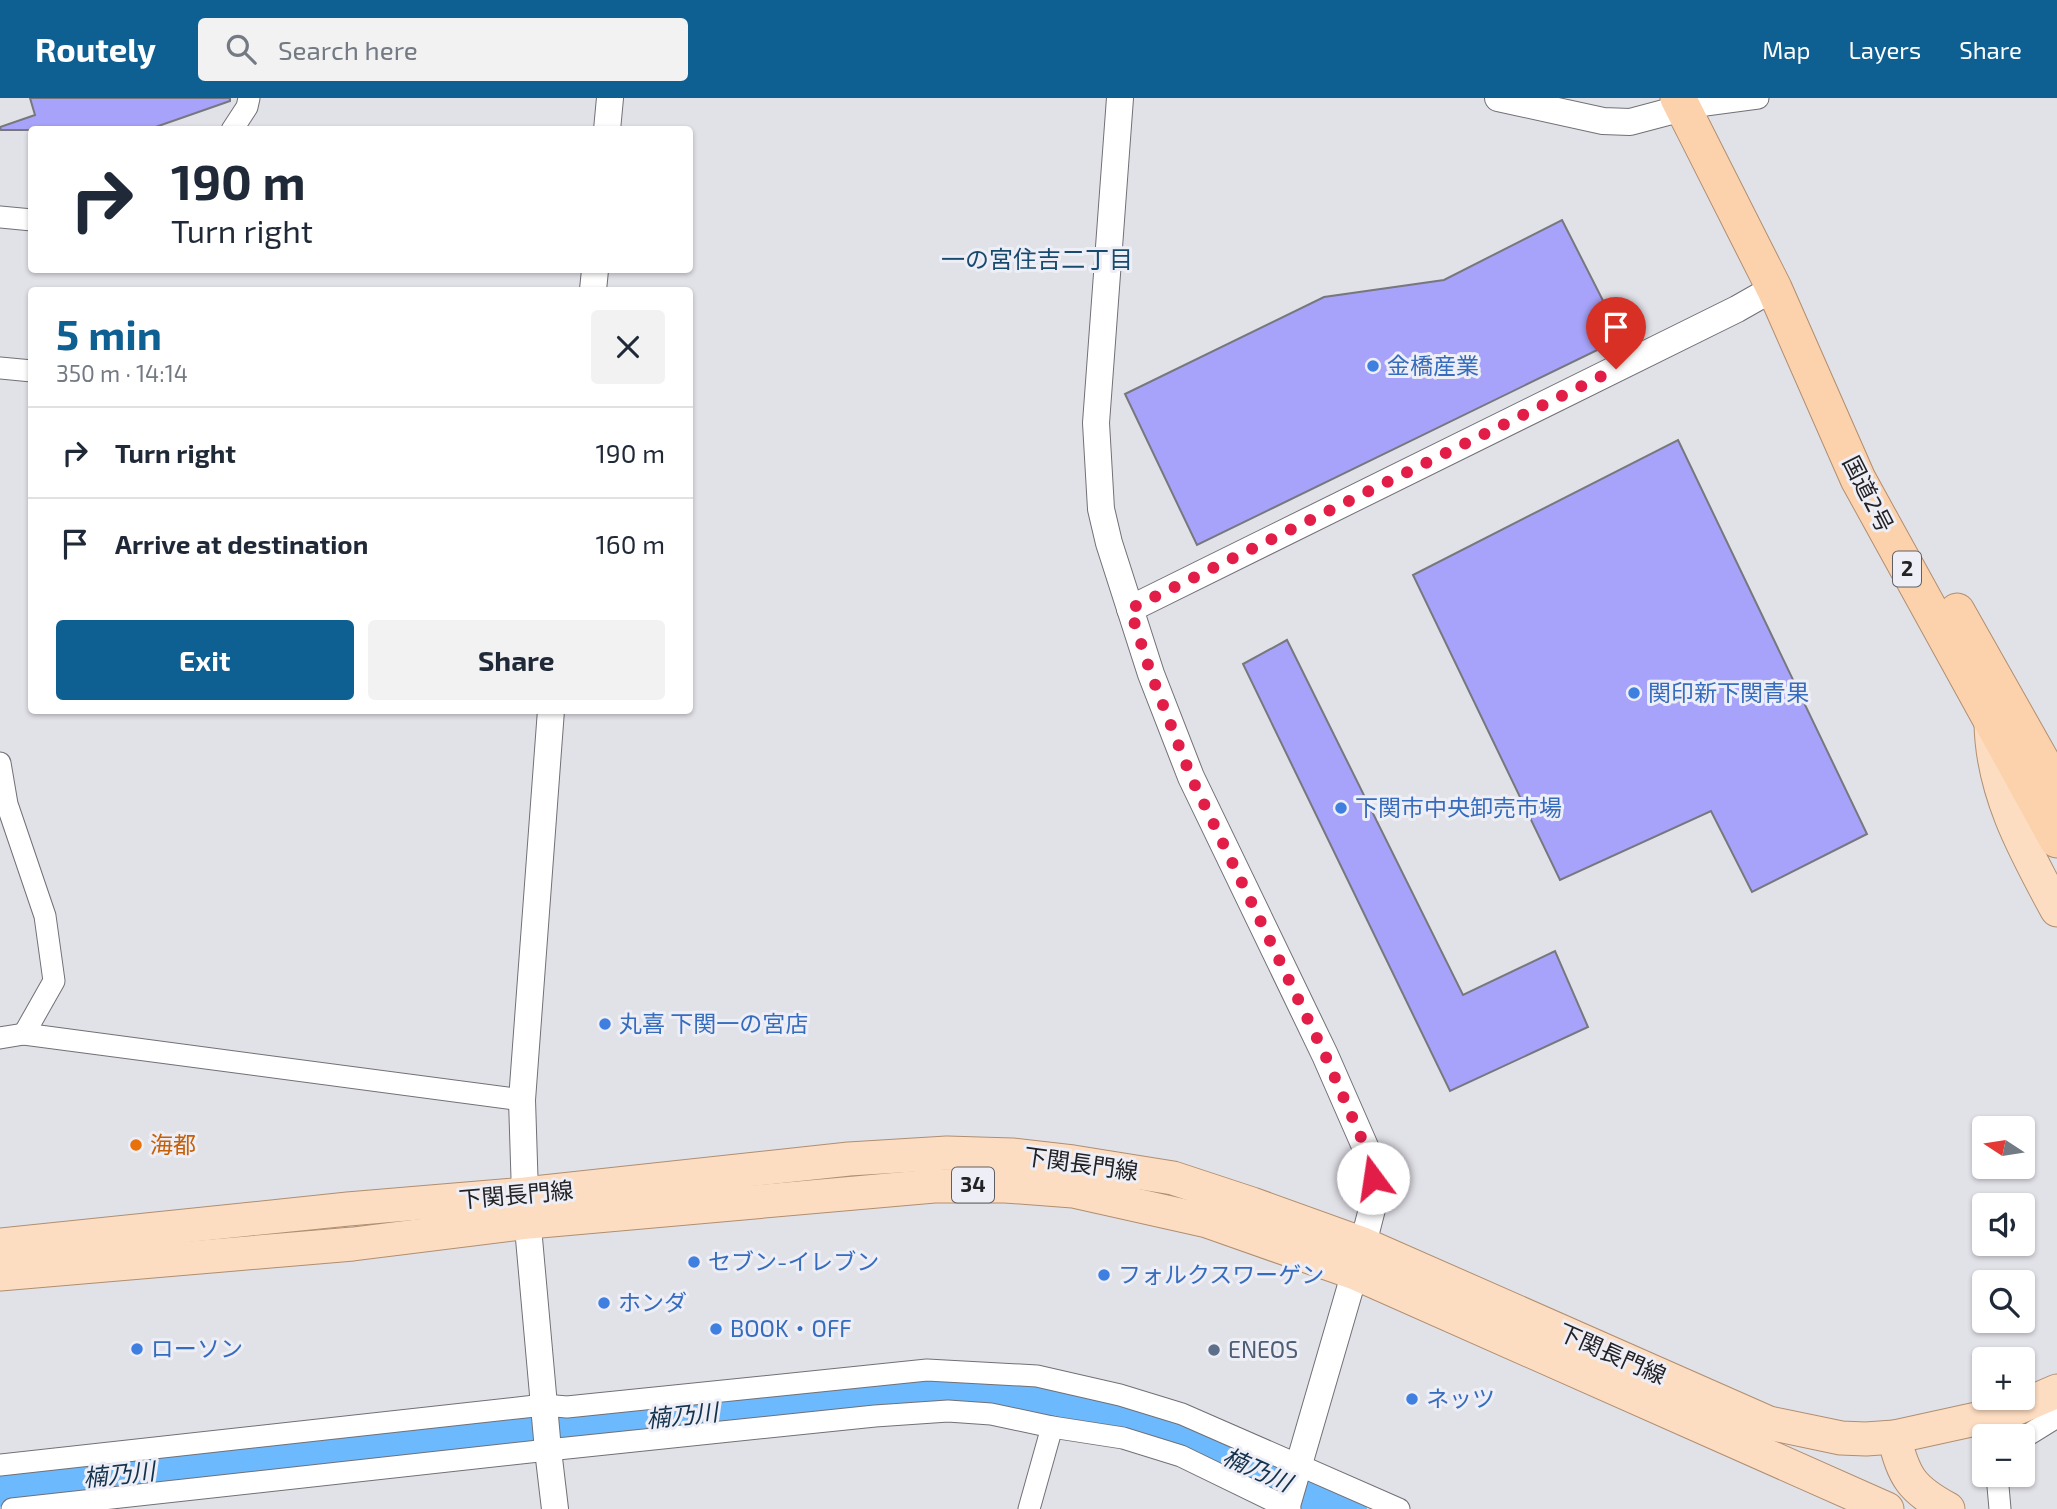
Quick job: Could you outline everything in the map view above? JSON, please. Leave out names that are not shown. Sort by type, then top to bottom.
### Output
[{"type":"highway","name":"国道2号","points":[[1681,103],[1774,288],[2048,782],[2057,840]]},
{"type":"highway","name":"国道2号","points":[[1774,288],[1858,479],[1991,723],[2048,782]]},
{"type":"main road","points":[[1991,723],[1993,755],[2018,838],[2057,910]]},
{"type":"main road","name":"下関長門線","points":[[0,1274],[353,1244],[527,1208],[849,1159],[947,1153],[1012,1155],[1173,1178],[1359,1258],[1769,1423],[1841,1438],[1866,1439],[1905,1435]]},
{"type":"main road","name":"下関長門線","points":[[0,1245],[348,1209],[527,1208]]},
{"type":"main road","name":"下関長門線","points":[[1359,1258],[1887,1509]]},
{"type":"main road","points":[[2035,1381],[2057,1367]]},
{"type":"main road","points":[[1905,1435],[2008,1412],[2057,1391]]},
{"type":"main road","points":[[1905,1435],[1972,1409]]},
{"type":"main road","points":[[1905,1435],[1900,1462],[1910,1482],[1925,1497],[1948,1509]]},
{"type":"street","points":[[235,126],[247,107],[249,98]]},
{"type":"street","points":[[607,126],[610,98]]},
{"type":"street","points":[[12,1509],[547,1446],[948,1411],[992,1415],[1123,1438],[1181,1456],[1288,1506],[1372,1209],[1373,1178],[1367,1151],[1325,1055],[1191,777],[1151,674],[1109,543],[1101,509],[1096,424],[1120,98]]},
{"type":"street","points":[[1499,98],[1603,121],[1630,121],[1681,103],[1758,98]]},
{"type":"street","points":[[0,217],[28,220]]},
{"type":"street","points":[[1130,609],[1725,315],[1774,288]]},
{"type":"street","points":[[0,368],[28,371]]},
{"type":"street","points":[[551,714],[522,1100],[527,1208],[547,1446],[555,1509]]},
{"type":"street","points":[[0,763],[7,804],[45,916],[54,981],[24,1034]]},
{"type":"street","points":[[0,1038],[24,1034],[522,1100]]},
{"type":"street","points":[[0,1465],[927,1370],[1037,1376],[1120,1395],[1182,1414],[1298,1468],[1399,1509]]},
{"type":"street","points":[[2035,1431],[2057,1418]]},
{"type":"street","points":[[1029,1509],[1052,1427]]},
{"type":"street","points":[[1998,1487],[2000,1509]]},
{"type":"building","points":[[30,98],[230,98],[230,101],[158,126],[28,126],[28,130],[1,130],[0,127],[35,115]]},
{"type":"building","name":"金橋産業","points":[[1562,220],[1622,338],[1197,545],[1125,394],[1324,297],[1444,280]]},
{"type":"building","name":"関印新下関青果","points":[[1678,440],[1867,834],[1752,892],[1711,811],[1560,880],[1413,575]]},
{"type":"building","name":"下関市中央卸売市場","points":[[1287,640],[1463,995],[1555,951],[1588,1027],[1450,1091],[1243,664]]},
{"type":"waterway","name":"楠乃川","points":[[0,1487],[924,1391],[1051,1401],[1125,1417],[1209,1448],[1347,1509]]},
{"type":"place","name":"金橋産業","points":[[1373,366]]},
{"type":"place","name":"関印新下関青果","points":[[1634,693]]},
{"type":"place","name":"下関市中央卸売市場","points":[[1341,808]]},
{"type":"place","name":"丸喜 下関一の宮店","points":[[605,1024]]},
{"type":"place","name":"海都","points":[[136,1145]]},
{"type":"place","name":"セブン-イレブン","points":[[694,1262]]},
{"type":"place","name":"フォルクスワーゲン","points":[[1104,1275]]},
{"type":"place","name":"ホンダ","points":[[604,1303]]},
{"type":"place","name":"BOOK・OFF","points":[[716,1329]]},
{"type":"place","name":"ローソン","points":[[137,1349]]},
{"type":"place","name":"ENEOS","points":[[1214,1350]]},
{"type":"place","name":"ネッツ","points":[[1412,1399]]},
{"type":"district","name":"一の宮住吉二丁目","points":[[1037,260]]},
{"type":"route","points":[[1373,1178],[1367,1151],[1325,1055],[1191,777],[1151,674],[1130,609],[1616,369]]}]
